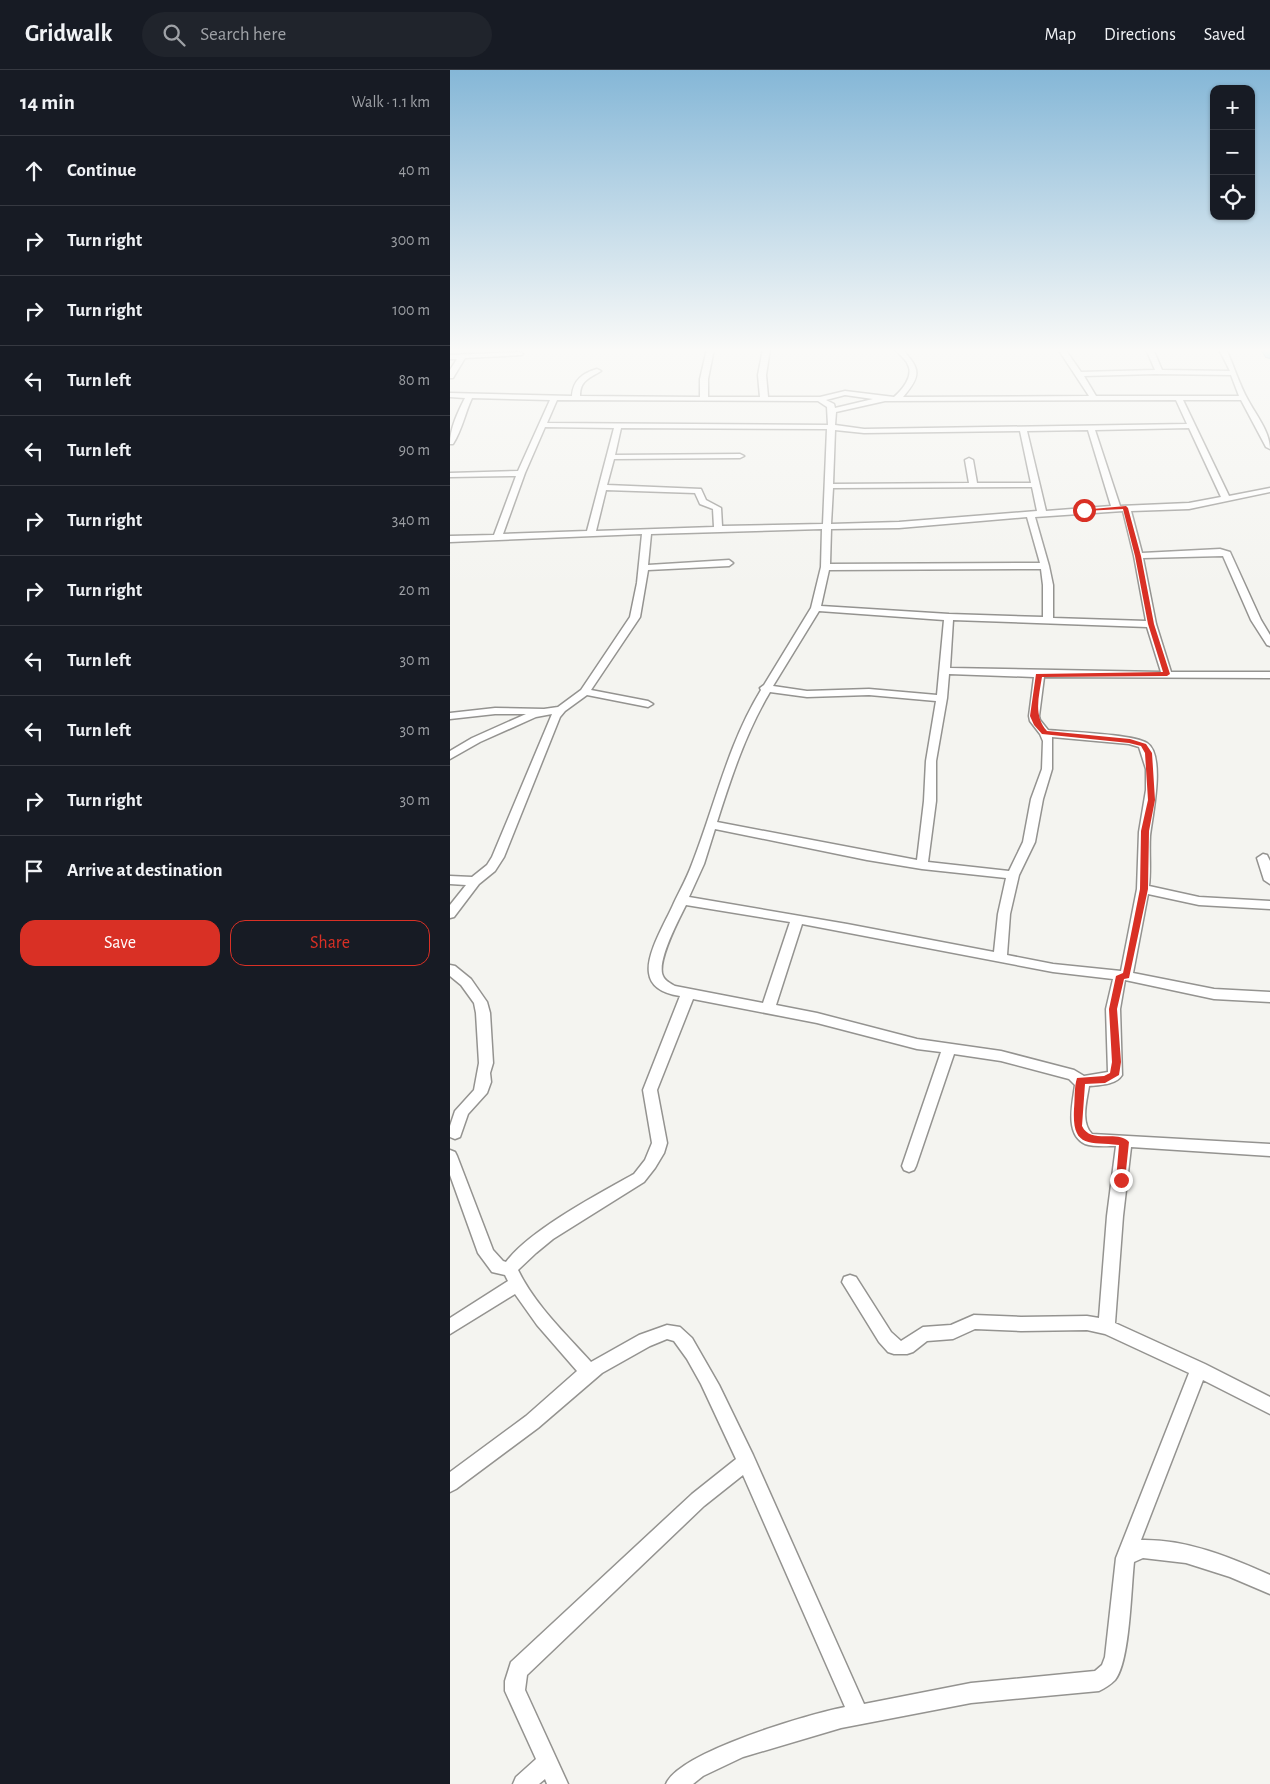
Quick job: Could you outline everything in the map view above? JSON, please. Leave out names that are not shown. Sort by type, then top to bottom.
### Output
[{"type":"street","points":[[450,442],[456,429]]},
{"type":"street","points":[[496,538],[540,429]]},
{"type":"street","points":[[591,533],[617,429]]},
{"type":"street","points":[[831,429],[825,567],[816,608],[765,688],[740,742],[698,864],[660,947],[655,972],[658,981],[671,990],[688,994],[817,1018],[917,1044],[1010,1058],[1074,1075],[1080,1081],[1078,1126],[1081,1134],[1088,1138],[1124,1142],[1270,1150]]},
{"type":"street","points":[[847,429],[864,431],[971,429]]},
{"type":"street","points":[[1023,429],[1034,485],[1042,513]]},
{"type":"street","points":[[1091,429],[1138,556],[1151,624],[1167,674]]},
{"type":"street","points":[[1193,429],[1226,499]]},
{"type":"street","points":[[1260,429],[1270,447]]},
{"type":"street","points":[[611,456],[740,456]]},
{"type":"street","points":[[969,460],[974,486]]},
{"type":"street","points":[[450,475],[521,473]]},
{"type":"street","points":[[828,486],[1034,485]]},
{"type":"street","points":[[603,487],[698,491],[703,502],[718,508],[718,529]]},
{"type":"street","points":[[450,539],[647,531],[828,528],[917,524],[1042,513],[1174,507],[1270,490]]},
{"type":"street","points":[[1030,514],[1045,566],[1048,585],[1048,620]]},
{"type":"street","points":[[450,914],[475,881],[491,868],[498,857],[555,718],[561,709],[585,692],[635,617],[644,568],[647,531]]},
{"type":"street","points":[[1138,556],[1220,552],[1227,554],[1256,620],[1270,643]]},
{"type":"street","points":[[644,568],[729,563]]},
{"type":"street","points":[[825,567],[1045,566]]},
{"type":"street","points":[[816,608],[949,617],[1151,624]]},
{"type":"street","points":[[922,865],[930,801],[931,761],[946,671],[949,617]]},
{"type":"street","points":[[946,671],[1038,675],[1270,675]]},
{"type":"street","points":[[1000,958],[1004,914],[1013,876],[1029,842],[1037,799],[1047,769],[1048,742],[1044,733],[1037,725],[1034,716],[1038,675]]},
{"type":"street","points":[[765,688],[807,694],[869,692],[942,698]]},
{"type":"street","points":[[585,692],[648,704]]},
{"type":"street","points":[[450,716],[495,711],[545,711],[561,709]]},
{"type":"street","points":[[450,756],[476,740],[545,711]]},
{"type":"street","points":[[1044,733],[1130,741],[1143,745],[1146,748],[1152,784],[1152,800],[1145,831],[1144,889],[1113,1009],[1115,1075],[1105,1079],[1080,1081]]},
{"type":"street","points":[[712,826],[867,856],[1013,876]]},
{"type":"street","points":[[1264,858],[1270,880]]},
{"type":"street","points":[[450,880],[475,881]]},
{"type":"street","points":[[1144,889],[1200,901],[1270,905]]},
{"type":"street","points":[[682,900],[1054,968],[1123,976],[1214,994],[1270,997]]},
{"type":"street","points":[[768,1008],[797,920]]},
{"type":"street","points":[[450,969],[466,982],[480,1002],[483,1013],[486,1063],[483,1074],[484,1082],[480,1094],[462,1112],[455,1132]]},
{"type":"street","points":[[589,1372],[543,1320],[517,1284],[510,1269],[512,1263],[540,1240],[639,1178],[650,1166],[658,1152],[660,1132],[651,1101],[650,1090],[688,994]]},
{"type":"street","points":[[909,1166],[950,1050]]},
{"type":"street","points":[[1107,1327],[1115,1216],[1124,1142]]},
{"type":"street","points":[[450,1156],[486,1253],[498,1268],[510,1269]]},
{"type":"street","points":[[850,1282],[885,1337],[894,1347],[907,1347],[923,1334],[953,1332],[974,1322],[1021,1324],[1087,1323],[1107,1327],[1199,1369],[1270,1406]]},
{"type":"street","points":[[450,1327],[517,1284]]},
{"type":"street","points":[[450,1483],[531,1422],[589,1372],[644,1340],[665,1332],[674,1332],[680,1336],[702,1369],[746,1461],[824,1643],[858,1714]]},
{"type":"street","points":[[676,1784],[696,1769],[740,1748],[858,1714],[971,1693],[1099,1681],[1109,1672],[1115,1658],[1125,1558],[1199,1369]]},
{"type":"street","points":[[558,1784],[515,1691],[514,1681],[518,1669],[698,1500],[746,1461]]},
{"type":"street","points":[[1125,1558],[1132,1551],[1143,1549],[1186,1554],[1232,1568],[1270,1585]]},
{"type":"street","points":[[523,1784],[548,1763]]},
{"type":"route","points":[[1084,510],[1126,508],[1138,556],[1151,624],[1167,674],[1038,675],[1034,716],[1037,725],[1044,733],[1130,741],[1143,745],[1148,753],[1152,800],[1145,831],[1144,889],[1126,976],[1120,976],[1113,1009],[1115,1075],[1105,1079],[1080,1081],[1082,1085],[1078,1126],[1081,1134],[1095,1140],[1124,1142],[1121,1180]]}]
